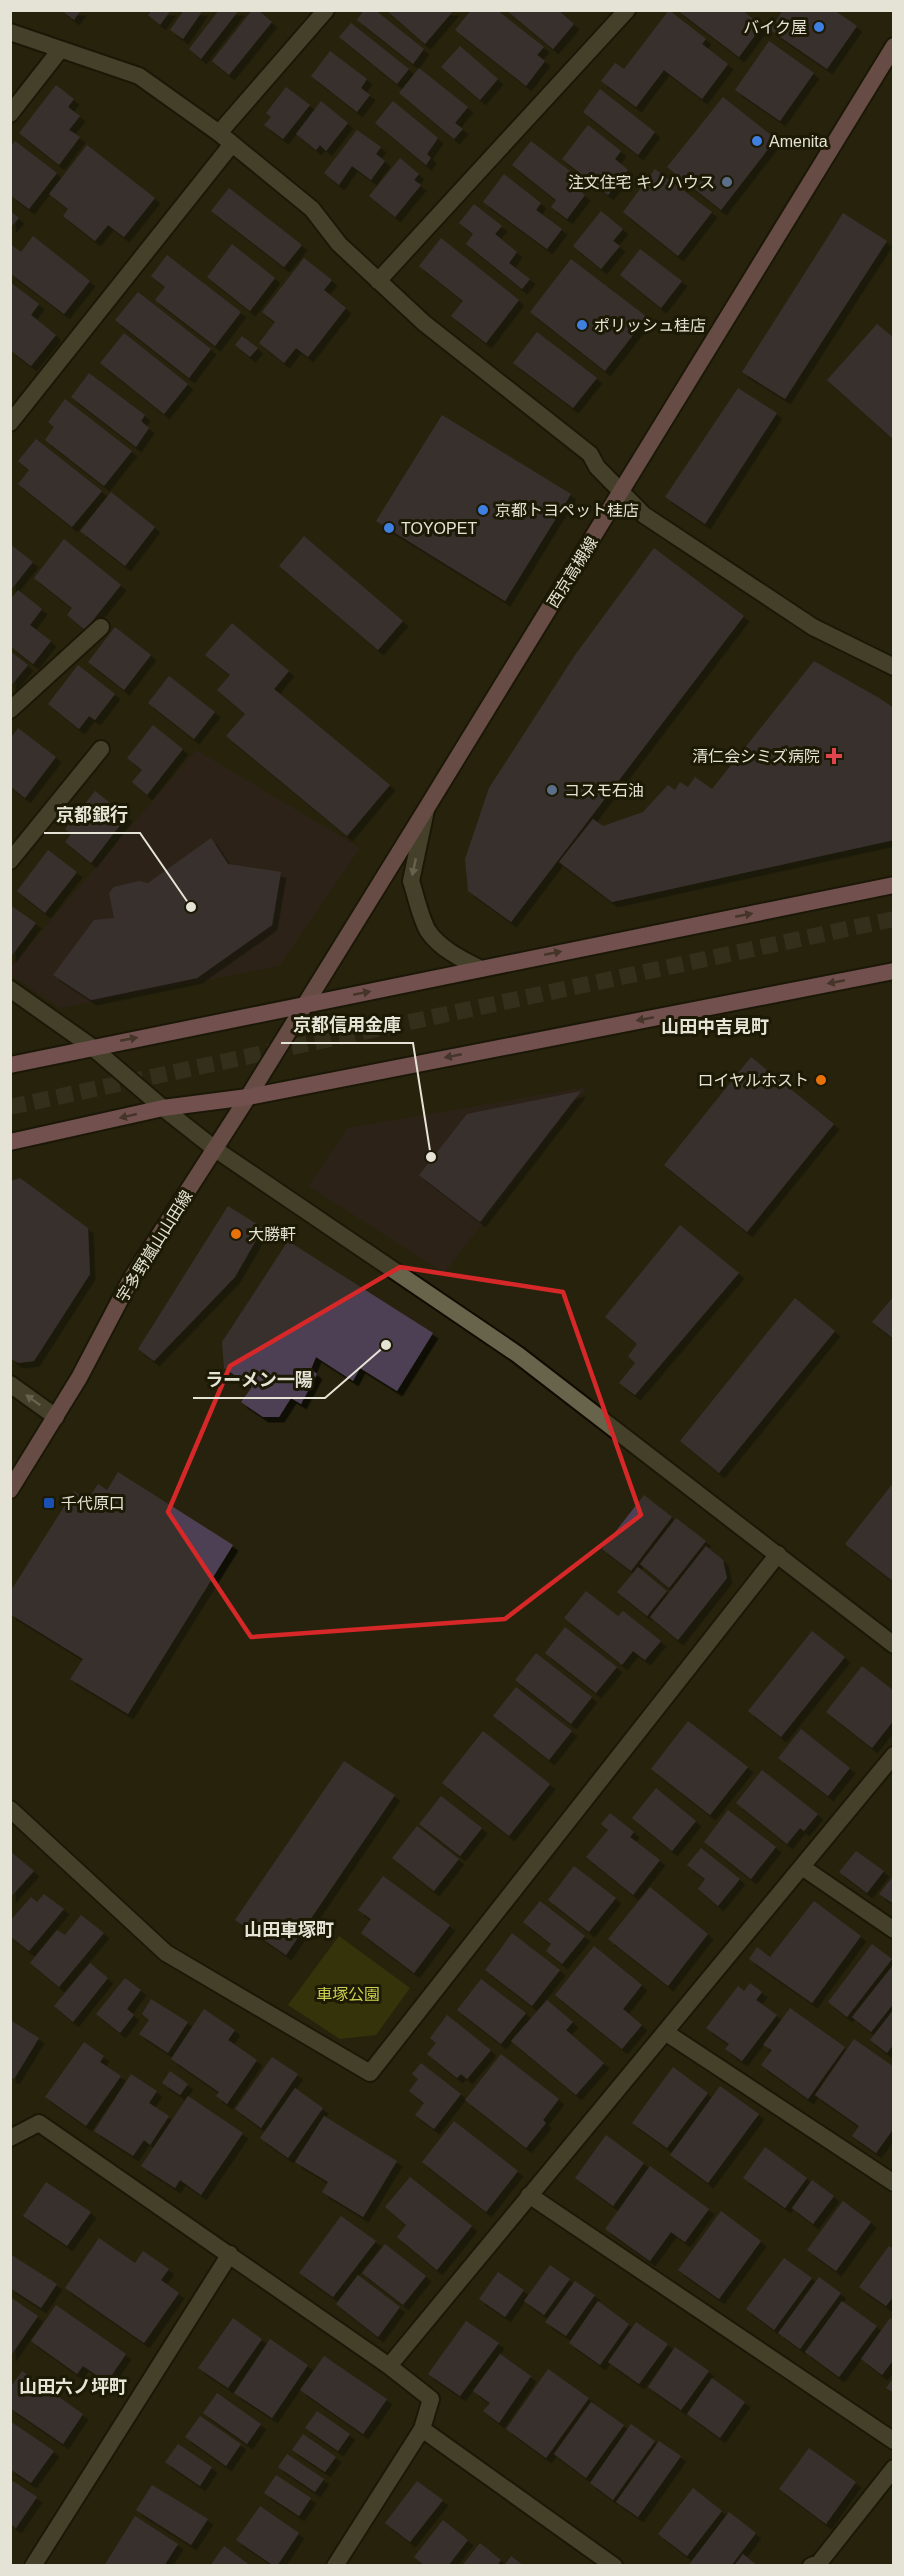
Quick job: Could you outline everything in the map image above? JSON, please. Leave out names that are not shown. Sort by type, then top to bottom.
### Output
[{"type":"highway","points":[[10,1065],[894,885]]},
{"type":"highway","points":[[10,1142],[163,1108],[248,1096],[894,971]]},
{"type":"main road","name":"西京高槻線","points":[[304,1005],[894,46]]},
{"type":"main road","name":"宇多野嵐山山田線","points":[[10,1490],[56,1416],[131,1279],[304,1005]]},
{"type":"street","points":[[219,133],[326,10]]},
{"type":"street","points":[[378,281],[627,10]]},
{"type":"street","points":[[10,32],[139,76],[219,133],[312,209],[339,244],[424,323],[590,454],[597,467],[644,515],[813,627],[894,667]]},
{"type":"street","points":[[10,114],[60,50]]},
{"type":"street","points":[[10,423],[232,144]]},
{"type":"street","points":[[10,710],[101,627]]},
{"type":"street","points":[[10,861],[101,749]]},
{"type":"street","points":[[426,809],[411,881],[428,931],[455,957],[481,969]]},
{"type":"street","points":[[10,989],[92,1047],[215,1149],[518,1354],[894,1645]]},
{"type":"street","points":[[10,1384],[56,1416]]},
{"type":"street","points":[[10,1809],[166,1953],[370,2073],[778,1554]]},
{"type":"street","points":[[389,2366],[894,1755]]},
{"type":"street","points":[[802,1867],[894,1930]]},
{"type":"street","points":[[666,2032],[894,2183]]},
{"type":"street","points":[[10,2138],[39,2123],[230,2254],[431,2398],[422,2429],[335,2565]]},
{"type":"street","points":[[529,2195],[894,2441]]},
{"type":"street","points":[[33,2565],[230,2254]]},
{"type":"street","points":[[422,2429],[614,2565]]},
{"type":"street","points":[[817,2565],[894,2468]]},
{"type":"highlighted area","points":[[400,1267],[563,1292],[641,1515],[505,1619],[251,1637],[168,1512],[230,1366]]},
{"type":"shaded area","points":[[196,750],[360,848],[279,966],[60,1008],[11,975],[11,967]]},
{"type":"shaded area","points":[[587,1087],[444,1273],[309,1186],[348,1128]]},
{"type":"green space","name":"車塚公園","points":[[339,1936],[410,1988],[376,2035],[340,2039],[288,2005]]},
{"type":"building","points":[[61,10],[81,10],[74,20]]},
{"type":"building","points":[[152,10],[171,10],[160,25],[148,15]]},
{"type":"building","points":[[184,10],[203,10],[183,39],[170,30]]},
{"type":"building","points":[[219,10],[239,10],[201,59],[189,49]]},
{"type":"building","points":[[252,10],[258,10],[272,22],[229,75],[212,61]]},
{"type":"building","points":[[364,10],[375,10],[424,49],[413,64],[357,20]]},
{"type":"building","points":[[386,10],[454,10],[425,44]]},
{"type":"building","points":[[471,10],[497,10],[544,47],[537,55],[545,61],[526,86],[455,30]]},
{"type":"building","points":[[506,10],[558,10],[574,24],[553,49]]},
{"type":"building","points":[[669,10],[706,39],[702,44],[728,64],[702,99],[664,70],[636,107],[601,81],[615,63],[624,69]]},
{"type":"building","points":[[677,10],[742,10],[762,26],[739,57]]},
{"type":"building","points":[[783,10],[834,10],[857,26],[827,69],[770,30]]},
{"type":"building","points":[[351,23],[409,69],[397,84],[339,37]]},
{"type":"building","points":[[769,41],[814,73],[780,121],[735,90]]},
{"type":"building","points":[[460,46],[498,79],[480,100],[441,67]]},
{"type":"building","points":[[330,51],[367,79],[361,88],[370,95],[357,112],[311,76]]},
{"type":"building","points":[[419,68],[468,107],[455,123],[463,129],[454,139],[399,93]]},
{"type":"building","points":[[56,85],[74,99],[68,107],[80,116],[69,130],[80,137],[59,165],[19,133]]},
{"type":"building","points":[[286,87],[310,105],[283,139],[264,125],[271,117],[266,113]]},
{"type":"building","points":[[600,89],[655,132],[638,155],[583,112]]},
{"type":"building","points":[[723,97],[776,139],[721,210],[667,167]]},
{"type":"building","points":[[321,101],[348,123],[326,151],[320,145],[316,150],[296,134]]},
{"type":"building","points":[[393,101],[438,138],[427,154],[431,158],[426,165],[375,123]]},
{"type":"building","points":[[588,125],[621,151],[615,159],[628,170],[608,195],[562,159]]},
{"type":"building","points":[[357,130],[381,147],[376,154],[385,161],[371,180],[352,166],[339,185],[324,173]]},
{"type":"building","points":[[15,141],[57,173],[29,209],[10,195],[10,147]]},
{"type":"building","points":[[531,141],[574,174],[570,183],[585,195],[567,219],[551,207],[556,200],[512,165]]},
{"type":"building","points":[[87,145],[155,198],[124,237],[108,225],[95,241],[63,216],[68,209],[49,194]]},
{"type":"building","points":[[400,158],[419,174],[414,180],[421,185],[395,217],[369,196]]},
{"type":"building","points":[[655,169],[712,212],[678,256],[623,212]]},
{"type":"building","points":[[504,174],[541,203],[536,210],[562,229],[547,249],[483,202]]},
{"type":"building","points":[[229,188],[302,245],[284,267],[211,211]]},
{"type":"building","points":[[474,204],[502,226],[495,234],[517,252],[509,263],[530,279],[522,289],[466,244],[473,234],[459,223]]},
{"type":"building","points":[[10,211],[19,218],[10,228]]},
{"type":"building","points":[[601,211],[623,229],[613,241],[620,246],[601,269],[573,246]]},
{"type":"building","points":[[843,213],[887,241],[785,399],[742,372]]},
{"type":"building","points":[[33,236],[90,281],[64,314],[10,273],[10,244],[21,252]]},
{"type":"building","points":[[441,238],[519,300],[486,343],[451,316],[463,301],[419,266]]},
{"type":"building","points":[[232,244],[275,278],[250,311],[207,277]]},
{"type":"building","points":[[640,249],[682,281],[661,308],[620,275]]},
{"type":"building","points":[[167,255],[241,312],[215,346],[155,300],[165,287],[151,276]]},
{"type":"building","points":[[304,258],[332,280],[324,290],[346,308],[308,357],[296,348],[284,363],[259,343],[275,322],[262,312]]},
{"type":"building","points":[[571,259],[647,317],[605,371],[530,312]]},
{"type":"building","points":[[10,282],[39,304],[31,315],[56,335],[31,366],[10,350]]},
{"type":"building","points":[[138,292],[211,349],[189,378],[115,320]]},
{"type":"building","points":[[877,324],[894,338],[894,440],[827,380]]},
{"type":"building","points":[[537,332],[597,378],[573,408],[513,363]]},
{"type":"building","points":[[124,333],[188,384],[164,414],[100,363]]},
{"type":"building","points":[[242,336],[258,348],[250,357],[235,345]]},
{"type":"building","points":[[89,373],[145,415],[141,421],[149,428],[136,447],[71,397]]},
{"type":"building","points":[[738,388],[777,413],[705,524],[665,497]]},
{"type":"building","points":[[65,399],[132,451],[104,486],[45,440],[54,427],[48,422]]},
{"type":"building","points":[[442,415],[571,494],[505,601],[376,521]]},
{"type":"building","points":[[36,439],[102,491],[72,527],[18,484],[29,470],[18,461]]},
{"type":"building","points":[[111,492],[155,527],[125,566],[80,531]]},
{"type":"building","points":[[304,536],[403,621],[378,650],[279,566]]},
{"type":"building","points":[[64,539],[121,585],[85,630],[67,615],[72,608],[34,578]]},
{"type":"building","points":[[10,544],[33,562],[10,591]]},
{"type":"building","points":[[654,548],[744,616],[511,922],[468,891],[465,859],[489,788],[575,655]]},
{"type":"building","points":[[18,590],[42,609],[30,625],[51,641],[33,664],[10,646],[10,600]]},
{"type":"building","points":[[232,623],[289,671],[274,689],[390,785],[347,836],[226,736],[245,714],[217,690],[230,675],[205,655]]},
{"type":"building","points":[[115,627],[151,655],[124,690],[88,662]]},
{"type":"building","points":[[10,651],[28,665],[10,687]]},
{"type":"building","points":[[814,661],[894,708],[894,840],[612,902],[559,862],[593,819],[603,826],[643,812],[668,785],[675,790],[680,782],[688,787],[695,777],[712,789]]},
{"type":"building","points":[[78,665],[115,694],[95,720],[89,716],[79,729],[48,704]]},
{"type":"building","points":[[169,676],[215,712],[194,739],[148,703]]},
{"type":"building","points":[[153,725],[183,749],[147,795],[132,782],[142,770],[127,758]]},
{"type":"building","points":[[18,728],[56,757],[25,798],[10,786],[10,739]]},
{"type":"building","points":[[95,791],[127,816],[91,863],[65,842],[71,834],[65,829]]},
{"type":"building","points":[[211,838],[228,864],[281,872],[272,925],[197,978],[91,1000],[53,975],[94,920],[114,918],[109,893],[114,887],[139,881],[148,883]]},
{"type":"building","points":[[48,850],[77,872],[45,913],[17,891]]},
{"type":"building","points":[[10,905],[36,923],[10,958]]},
{"type":"building","points":[[751,1057],[834,1124],[747,1232],[664,1165]]},
{"type":"building","points":[[581,1091],[480,1222],[419,1175],[467,1114]]},
{"type":"building","points":[[20,1178],[88,1228],[90,1274],[34,1361],[18,1363],[10,1358],[10,1181]]},
{"type":"building","points":[[228,1206],[263,1228],[235,1277],[154,1361],[138,1349]]},
{"type":"building","points":[[680,1225],[739,1273],[635,1395],[619,1383],[635,1363],[628,1356],[637,1344],[605,1317]]},
{"type":"building","points":[[288,1241],[433,1333],[397,1391],[360,1368],[353,1381],[316,1357],[311,1369],[317,1374],[301,1404],[291,1398],[279,1417],[263,1417],[241,1402],[252,1387],[224,1368],[222,1342]]},
{"type":"building","points":[[894,1296],[894,1339],[872,1322]]},
{"type":"building","points":[[795,1298],[835,1331],[719,1473],[680,1441]]},
{"type":"building","points":[[118,1472],[233,1545],[128,1714],[70,1679],[83,1659],[10,1614],[10,1592],[74,1491],[88,1500],[98,1484],[107,1490]]},
{"type":"building","points":[[894,1482],[894,1582],[845,1544]]},
{"type":"building","points":[[644,1495],[672,1517],[631,1571],[602,1549]]},
{"type":"building","points":[[676,1518],[706,1541],[669,1588],[640,1564]]},
{"type":"building","points":[[706,1546],[723,1560],[727,1578],[678,1640],[650,1617]]},
{"type":"building","points":[[638,1567],[667,1591],[647,1616],[617,1592]]},
{"type":"building","points":[[586,1591],[618,1616],[623,1611],[661,1641],[645,1660],[633,1651],[622,1665],[564,1618]]},
{"type":"building","points":[[565,1627],[617,1667],[596,1693],[545,1653]]},
{"type":"building","points":[[812,1631],[845,1657],[781,1737],[748,1711]]},
{"type":"building","points":[[536,1653],[592,1697],[571,1724],[515,1680]]},
{"type":"building","points":[[862,1666],[894,1691],[894,1720],[872,1748],[826,1712]]},
{"type":"building","points":[[516,1687],[572,1731],[549,1760],[493,1716]]},
{"type":"building","points":[[688,1721],[748,1767],[710,1815],[651,1769]]},
{"type":"building","points":[[801,1729],[850,1768],[828,1796],[778,1758]]},
{"type":"building","points":[[483,1731],[550,1784],[509,1836],[442,1783]]},
{"type":"building","points":[[344,1761],[395,1795],[286,1955],[235,1920]]},
{"type":"building","points":[[762,1770],[818,1814],[804,1831],[800,1828],[787,1844],[736,1803]]},
{"type":"building","points":[[656,1788],[696,1821],[672,1851],[632,1818]]},
{"type":"building","points":[[441,1796],[482,1828],[460,1856],[419,1824]]},
{"type":"building","points":[[728,1810],[776,1847],[751,1879],[704,1842]]},
{"type":"building","points":[[610,1813],[634,1832],[630,1837],[660,1860],[633,1895],[586,1857],[608,1830],[601,1824]]},
{"type":"building","points":[[417,1826],[459,1859],[434,1891],[392,1858]]},
{"type":"building","points":[[701,1848],[740,1879],[718,1906],[698,1889],[705,1879],[687,1865]]},
{"type":"building","points":[[10,1851],[34,1871],[10,1898]]},
{"type":"building","points":[[856,1851],[884,1871],[867,1893],[839,1872]]},
{"type":"building","points":[[574,1866],[616,1898],[589,1932],[548,1900]]},
{"type":"building","points":[[894,1875],[894,1904],[879,1894]]},
{"type":"building","points":[[383,1876],[450,1925],[414,1973],[361,1933],[371,1919],[358,1910]]},
{"type":"building","points":[[650,1887],[708,1934],[668,1986],[608,1939]]},
{"type":"building","points":[[44,1894],[64,1909],[29,1951],[10,1936],[10,1921],[31,1897],[37,1902]]},
{"type":"building","points":[[540,1901],[585,1936],[562,1964],[546,1951],[551,1944],[523,1922]]},
{"type":"building","points":[[814,1901],[861,1936],[812,2003],[749,1959],[757,1947],[770,1957]]},
{"type":"building","points":[[81,1915],[104,1933],[59,1987],[30,1963],[57,1930],[65,1935]]},
{"type":"building","points":[[512,1933],[560,1970],[532,2006],[485,1970]]},
{"type":"building","points":[[872,1944],[892,1959],[847,2017],[828,2002]]},
{"type":"building","points":[[594,1946],[642,1985],[623,2009],[642,2025],[622,2049],[555,1995]]},
{"type":"building","points":[[90,1963],[108,1978],[73,2022],[54,2006]]},
{"type":"building","points":[[894,1964],[894,2003],[871,2032],[852,2017]]},
{"type":"building","points":[[125,1978],[141,1990],[127,2009],[134,2015],[120,2033],[96,2014]]},
{"type":"building","points":[[481,1979],[526,2013],[501,2044],[457,2010]]},
{"type":"building","points":[[750,1983],[762,1992],[756,2000],[777,2015],[742,2061],[725,2049],[729,2044],[706,2028],[738,1986],[744,1991]]},
{"type":"building","points":[[151,1999],[188,2022],[168,2053],[139,2034],[149,2020],[142,2014]]},
{"type":"building","points":[[547,2000],[573,2022],[566,2030],[604,2063],[576,2095],[511,2041]]},
{"type":"building","points":[[790,2008],[845,2047],[808,2099],[761,2065],[772,2050],[763,2045]]},
{"type":"building","points":[[204,2009],[235,2030],[228,2040],[257,2060],[227,2104],[216,2096],[219,2092],[171,2059]]},
{"type":"building","points":[[894,2009],[894,2044],[887,2053],[870,2040]]},
{"type":"building","points":[[447,2015],[491,2050],[467,2079],[461,2074],[457,2078],[427,2054],[436,2043],[430,2038]]},
{"type":"building","points":[[10,2020],[39,2038],[14,2079],[10,2077]]},
{"type":"building","points":[[854,2039],[894,2067],[894,2128],[876,2153],[852,2136],[859,2126],[815,2095]]},
{"type":"building","points":[[84,2042],[104,2056],[100,2062],[121,2076],[86,2126],[45,2097]]},
{"type":"building","points":[[501,2054],[559,2099],[543,2120],[546,2123],[526,2148],[465,2100]]},
{"type":"building","points":[[272,2057],[298,2074],[261,2128],[235,2109]]},
{"type":"building","points":[[421,2063],[461,2094],[434,2129],[415,2115],[424,2103],[409,2091],[418,2079],[412,2074]]},
{"type":"building","points":[[673,2067],[708,2093],[667,2148],[632,2123]]},
{"type":"building","points":[[170,2071],[188,2084],[180,2095],[162,2083]]},
{"type":"building","points":[[131,2074],[157,2091],[149,2103],[169,2116],[150,2145],[144,2140],[133,2156],[94,2131]]},
{"type":"building","points":[[720,2086],[759,2114],[708,2183],[670,2155]]},
{"type":"building","points":[[295,2088],[323,2108],[288,2158],[260,2138]]},
{"type":"building","points":[[188,2096],[243,2133],[201,2195],[180,2180],[175,2188],[141,2166]]},
{"type":"building","points":[[324,2116],[397,2161],[363,2217],[322,2192],[328,2182],[295,2162]]},
{"type":"building","points":[[454,2121],[518,2171],[486,2212],[422,2162]]},
{"type":"building","points":[[606,2135],[644,2163],[613,2206],[575,2178]]},
{"type":"building","points":[[765,2147],[807,2178],[785,2208],[743,2178]]},
{"type":"building","points":[[650,2166],[709,2209],[685,2242],[671,2232],[650,2261],[605,2229]]},
{"type":"building","points":[[410,2177],[472,2226],[437,2270],[397,2237],[406,2225],[385,2207]]},
{"type":"building","points":[[812,2180],[834,2196],[813,2224],[792,2208]]},
{"type":"building","points":[[46,2182],[91,2212],[67,2246],[23,2216]]},
{"type":"building","points":[[843,2201],[871,2222],[836,2271],[807,2250]]},
{"type":"building","points":[[721,2211],[761,2241],[719,2299],[678,2270]]},
{"type":"building","points":[[341,2216],[376,2241],[333,2297],[299,2273]]},
{"type":"building","points":[[99,2238],[135,2263],[143,2251],[169,2269],[161,2280],[179,2293],[144,2343],[65,2288]]},
{"type":"building","points":[[385,2244],[426,2276],[403,2305],[362,2273]]},
{"type":"building","points":[[889,2246],[894,2249],[894,2296],[886,2306],[859,2287]]},
{"type":"building","points":[[10,2254],[57,2284],[41,2308],[10,2288]]},
{"type":"building","points":[[784,2258],[812,2278],[774,2330],[746,2309]]},
{"type":"building","points":[[550,2265],[570,2279],[544,2315],[524,2301]]},
{"type":"building","points":[[498,2272],[524,2290],[505,2317],[479,2299]]},
{"type":"building","points":[[358,2275],[400,2307],[378,2337],[336,2304]]},
{"type":"building","points":[[819,2277],[841,2293],[800,2349],[778,2333]]},
{"type":"building","points":[[575,2281],[595,2295],[566,2336],[545,2322]]},
{"type":"building","points":[[10,2297],[38,2316],[10,2357]]},
{"type":"building","points":[[598,2301],[629,2324],[600,2365],[569,2343]]},
{"type":"building","points":[[842,2301],[877,2326],[839,2377],[805,2352]]},
{"type":"building","points":[[56,2305],[126,2354],[107,2382],[83,2366],[77,2374],[31,2341]]},
{"type":"building","points":[[233,2318],[262,2339],[228,2388],[198,2368]]},
{"type":"building","points":[[890,2318],[894,2321],[894,2359],[882,2375],[861,2359]]},
{"type":"building","points":[[466,2321],[499,2343],[460,2396],[428,2374]]},
{"type":"building","points":[[636,2322],[668,2344],[639,2384],[608,2362]]},
{"type":"building","points":[[270,2339],[308,2365],[272,2418],[234,2393]]},
{"type":"building","points":[[675,2347],[709,2371],[681,2410],[648,2387]]},
{"type":"building","points":[[500,2354],[531,2376],[499,2423],[483,2411],[490,2403],[473,2391]]},
{"type":"building","points":[[324,2356],[387,2399],[363,2434],[300,2390]]},
{"type":"building","points":[[548,2369],[589,2398],[546,2458],[506,2429]]},
{"type":"building","points":[[22,2371],[83,2414],[63,2444],[10,2408],[10,2388]]},
{"type":"building","points":[[894,2377],[894,2393],[886,2388]]},
{"type":"building","points":[[712,2378],[745,2402],[720,2438],[687,2414]]},
{"type":"building","points":[[217,2393],[261,2424],[247,2444],[203,2413]]},
{"type":"building","points":[[591,2402],[624,2425],[586,2478],[554,2454]]},
{"type":"building","points":[[317,2411],[350,2434],[338,2451],[305,2428]]},
{"type":"building","points":[[200,2416],[241,2444],[226,2466],[185,2437]]},
{"type":"building","points":[[10,2421],[54,2451],[31,2483],[10,2469]]},
{"type":"building","points":[[631,2424],[655,2441],[613,2500],[590,2483]]},
{"type":"building","points":[[303,2434],[336,2457],[325,2472],[292,2450]]},
{"type":"building","points":[[659,2441],[681,2456],[638,2517],[616,2502]]},
{"type":"building","points":[[178,2444],[212,2467],[200,2486],[165,2462]]},
{"type":"building","points":[[809,2448],[856,2482],[826,2524],[779,2489]]},
{"type":"building","points":[[287,2454],[324,2479],[315,2492],[278,2467]]},
{"type":"building","points":[[276,2475],[311,2498],[299,2516],[264,2493]]},
{"type":"building","points":[[13,2481],[37,2497],[16,2528],[10,2524],[10,2485]]},
{"type":"building","points":[[417,2481],[443,2500],[410,2542],[385,2523]]},
{"type":"building","points":[[152,2485],[208,2519],[191,2545],[136,2510]]},
{"type":"building","points":[[693,2488],[722,2511],[687,2556],[658,2534]]},
{"type":"building","points":[[260,2506],[299,2533],[277,2566],[236,2540]]},
{"type":"building","points":[[729,2512],[756,2533],[731,2566],[688,2566]]},
{"type":"building","points":[[135,2516],[178,2544],[164,2566],[104,2566]]},
{"type":"building","points":[[443,2520],[468,2540],[448,2566],[425,2566],[414,2557]]},
{"type":"building","points":[[480,2543],[501,2560],[497,2566],[462,2566]]},
{"type":"building","points":[[224,2546],[251,2566],[210,2566]]},
{"type":"building","points":[[743,2554],[758,2566],[734,2566]]},
{"type":"building","points":[[511,2556],[524,2566],[504,2566]]},
{"type":"tunnel","points":[[10,1107],[894,919]]},
{"type":"place","name":"バイク屋","points":[[819,27]]},
{"type":"place","name":"Amenita","points":[[757,141]]},
{"type":"place","name":"注文住宅 キノハウス","points":[[727,182]]},
{"type":"place","name":"ポリッシュ桂店","points":[[582,325]]},
{"type":"place","name":"京都トヨペット桂店","points":[[483,510]]},
{"type":"place","name":"TOYOPET","points":[[389,528]]},
{"type":"place","name":"清仁会シミズ病院","points":[[834,756]]},
{"type":"place","name":"コスモ石油","points":[[552,790]]},
{"type":"place","name":"京都銀行","points":[[191,907]]},
{"type":"place","name":"ロイヤルホスト","points":[[821,1080]]},
{"type":"place","name":"京都信用金庫","points":[[431,1157]]},
{"type":"place","name":"大勝軒","points":[[236,1234]]},
{"type":"place","name":"ラーメン一陽","points":[[386,1345]]},
{"type":"place","name":"千代原口","points":[[49,1503]]},
{"type":"district","name":"山田中吉見町","points":[[715,1027]]},
{"type":"district","name":"山田車塚町","points":[[289,1930]]},
{"type":"district","name":"山田六ノ坪町","points":[[73,2387]]}]
